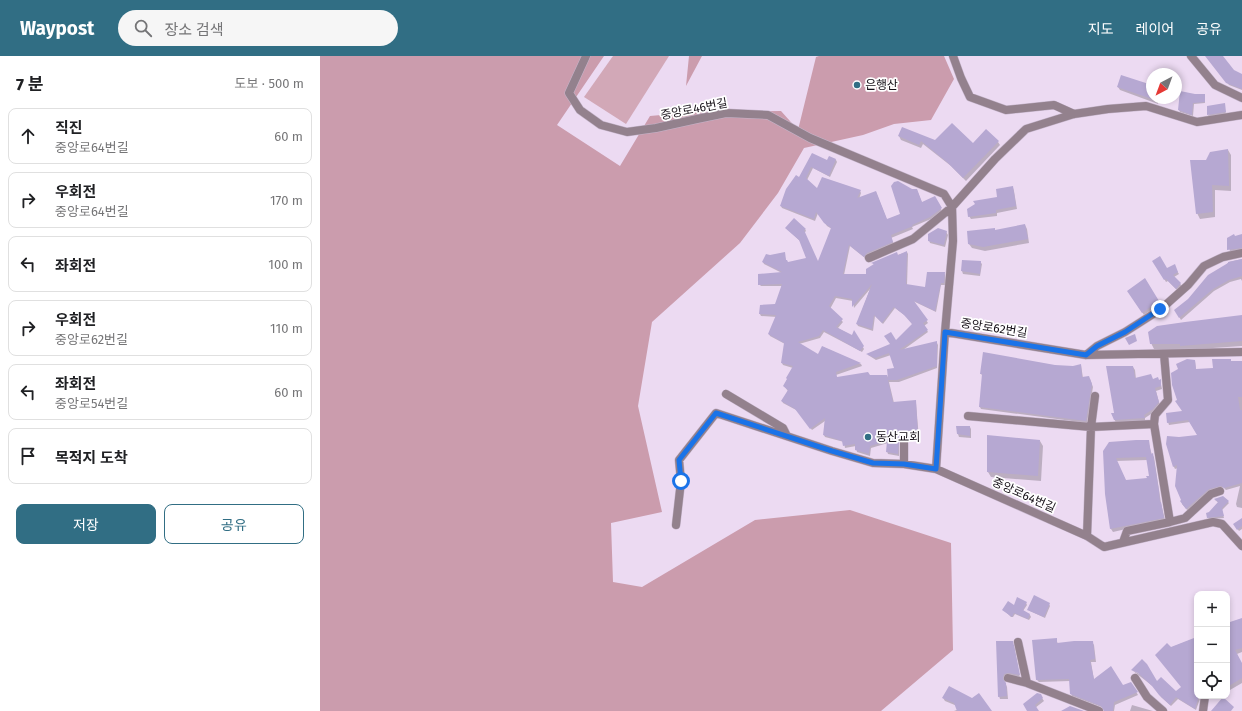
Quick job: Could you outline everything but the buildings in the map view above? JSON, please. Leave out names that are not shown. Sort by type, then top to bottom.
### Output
[{"type":"street","name":"중앙로46번길","points":[[586,56],[569,94],[580,110],[601,125],[627,132],[656,128],[726,113],[768,115],[810,138],[944,194],[952,207]]},
{"type":"street","points":[[953,56],[970,97],[1006,110],[1054,105],[1074,114]]},
{"type":"street","points":[[1190,56],[1215,85],[1242,98]]},
{"type":"street","points":[[868,258],[913,239],[952,207],[995,159],[1026,128],[1074,114],[1108,109],[1146,106],[1197,122],[1226,116],[1242,115]]},
{"type":"street","name":"중앙로62번길","points":[[952,207],[953,241],[945,332],[1086,355],[1242,352]]},
{"type":"street","points":[[1086,355],[1097,346],[1125,332],[1160,309],[1188,285],[1204,266],[1223,257],[1242,253]]},
{"type":"street","points":[[936,469],[945,332]]},
{"type":"street","points":[[1164,354],[1168,400],[1155,415],[1154,424],[1170,522]]},
{"type":"street","name":"중앙로64번길","points":[[726,394],[782,428],[787,436]]},
{"type":"street","points":[[1087,536],[1092,427],[1095,396]]},
{"type":"street","name":"중앙로64번길","points":[[676,525],[681,481],[679,460],[716,413],[873,463],[904,464],[936,469],[1087,536],[1104,546],[1213,522],[1222,524],[1242,546]]},
{"type":"street","points":[[968,416],[1092,427],[1154,424]]},
{"type":"street","points":[[904,441],[904,464]]},
{"type":"street","points":[[1123,542],[1127,531],[1185,518],[1211,494],[1220,491]]},
{"type":"street","points":[[1018,642],[1027,683]]},
{"type":"street","points":[[1008,678],[1027,683],[1099,711]]},
{"type":"street","points":[[1136,678],[1147,697],[1163,711]]},
{"type":"street","points":[[1203,711],[1205,699]]},
{"type":"shaded area","points":[[320,56],[604,56],[557,125],[620,166],[650,116],[694,112],[781,111],[798,130],[816,57],[944,56],[954,79],[931,120],[894,124],[863,135],[804,148],[778,193],[740,243],[652,322],[638,406],[662,512],[611,523],[613,582],[642,587],[755,520],[850,510],[951,543],[953,650],[881,711],[320,711]]},
{"type":"shaded area","points":[[613,56],[669,56],[626,124],[584,97]]},
{"type":"shaded area","points":[[689,56],[702,56],[686,86]]},
{"type":"place","name":"은행산","points":[[857,85]]},
{"type":"place","name":"동산교회","points":[[868,437]]},
{"type":"route","points":[[681,481],[679,460],[716,413],[873,463],[904,464],[936,469],[945,332],[1086,355],[1097,346],[1125,332],[1160,309]]}]
